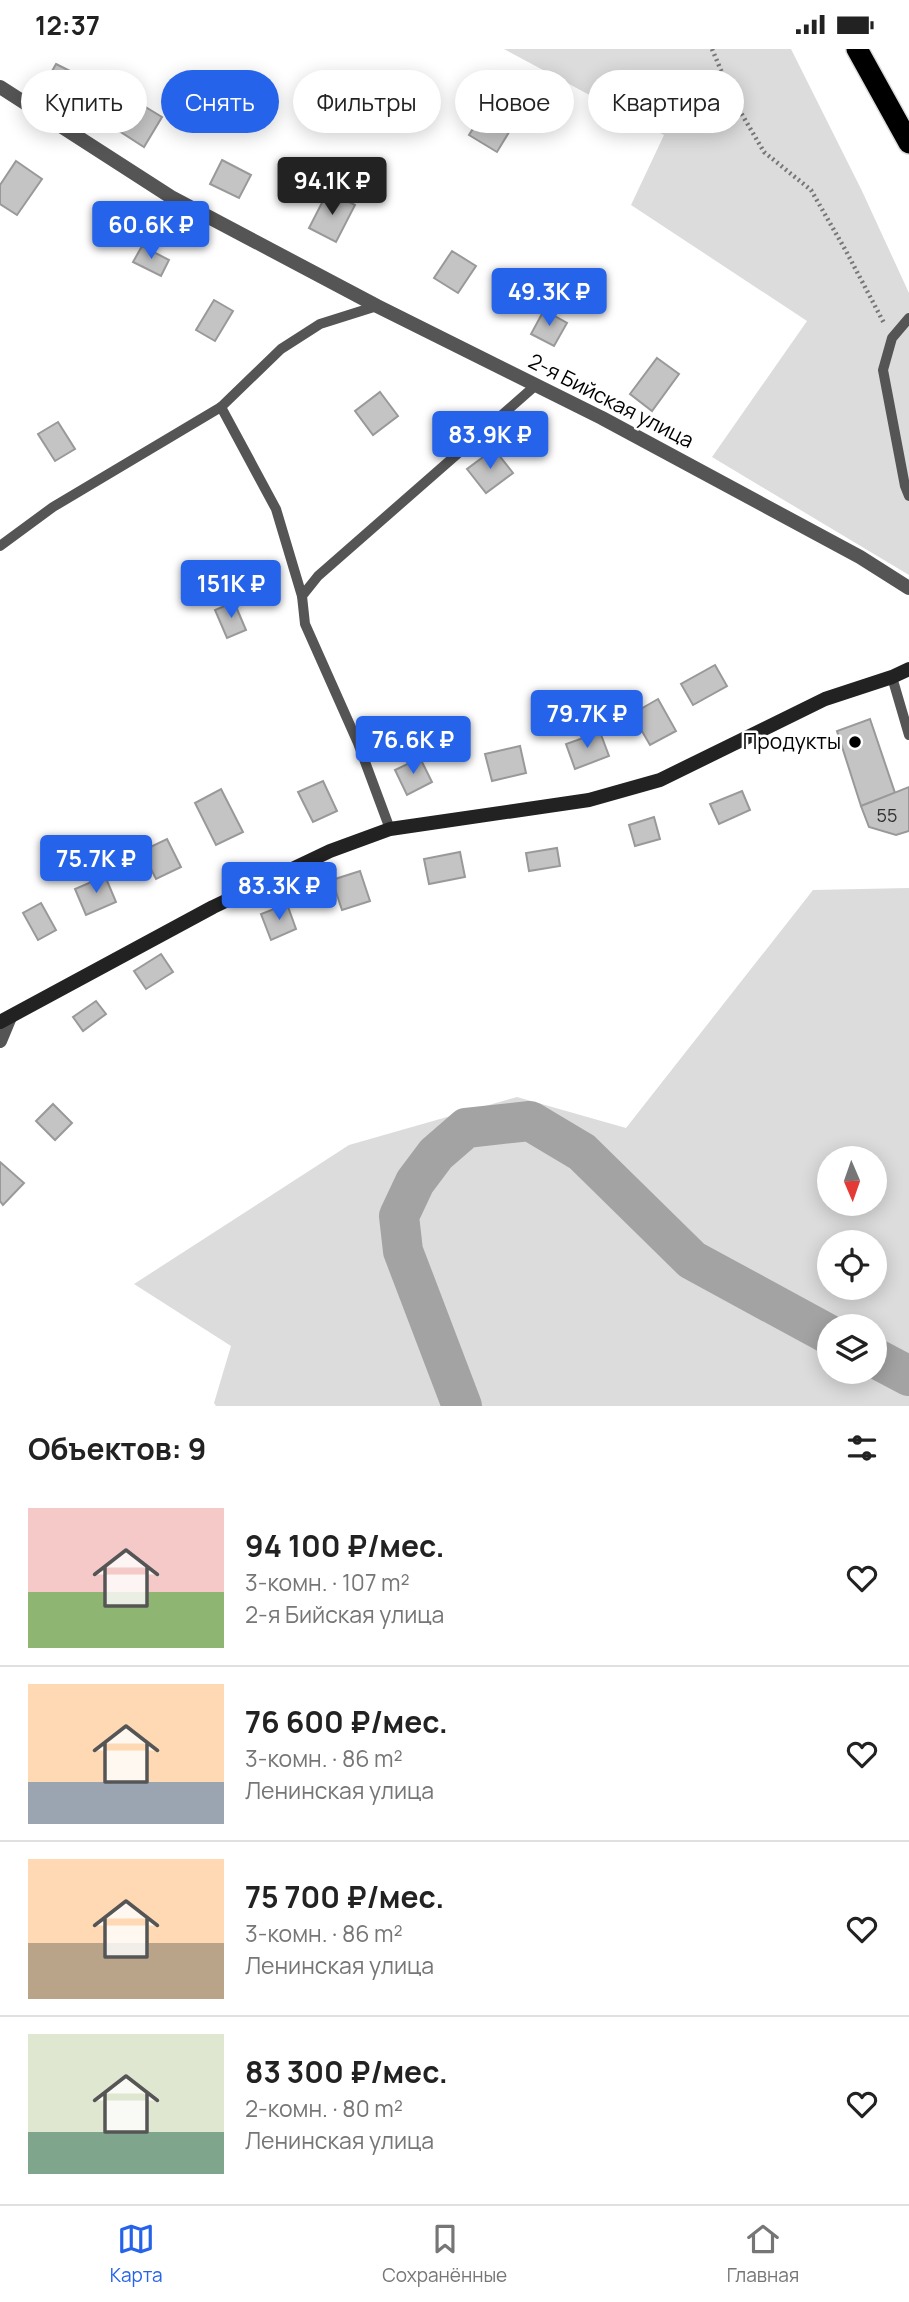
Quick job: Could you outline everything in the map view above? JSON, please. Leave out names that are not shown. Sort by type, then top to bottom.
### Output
[{"type":"highway","points":[[857,49],[909,143]]},
{"type":"street","name":"2-я Бийская улица","points":[[0,87],[171,197],[377,306],[602,418],[836,544],[909,588]]},
{"type":"street","points":[[0,1041],[5,1019],[213,907],[330,851],[390,829],[589,800],[660,780],[825,699],[909,669]]},
{"type":"lane","points":[[0,546],[53,506],[221,407],[281,349],[320,324],[377,306]]},
{"type":"lane","points":[[909,318],[892,338],[883,370],[902,475],[909,496]]},
{"type":"lane","points":[[302,596],[318,576],[536,385]]},
{"type":"lane","points":[[221,407],[276,509],[302,596],[305,624],[358,743],[390,829]]},
{"type":"lane","points":[[892,677],[909,735]]},
{"type":"path","points":[[712,49],[734,101],[764,152],[811,191],[892,338]]},
{"type":"shaded area","points":[[504,49],[791,49],[909,293],[909,575],[712,457],[807,321],[631,205],[664,135],[660,133],[744,133],[744,70],[588,70],[588,94],[574,87],[574,70],[543,70]]},
{"type":"shaded area","points":[[909,888],[909,1406],[216,1406],[214,1403],[231,1346],[134,1284],[349,1145],[517,1097],[626,1128],[813,890]]},
{"type":"building","points":[[56,64],[68,70],[53,70]]},
{"type":"building","points":[[147,108],[161,119],[144,147],[122,133],[147,133]]},
{"type":"building","points":[[470,133],[509,133],[497,152],[469,135]]},
{"type":"building","points":[[222,160],[251,175],[239,198],[210,184]]},
{"type":"building","points":[[16,161],[42,179],[17,215],[0,204],[0,185]]},
{"type":"building","points":[[328,191],[355,205],[336,242],[309,228]]},
{"type":"building","points":[[142,246],[169,260],[161,276],[133,262]]},
{"type":"building","points":[[452,251],[476,266],[458,293],[434,278]]},
{"type":"building","points":[[214,300],[233,311],[215,341],[196,330]]},
{"type":"building","points":[[544,310],[567,323],[554,346],[531,334]]},
{"type":"building","points":[[657,358],[679,374],[652,411],[630,394]]},
{"type":"building","points":[[380,392],[398,416],[373,435],[355,411]]},
{"type":"building","points":[[58,422],[75,449],[55,461],[38,434]]},
{"type":"building","points":[[494,449],[513,473],[486,493],[467,469]]},
{"type":"building","points":[[234,602],[246,630],[227,638],[215,610]]},
{"type":"building","points":[[715,665],[727,686],[693,705],[681,684]]},
{"type":"building","points":[[658,699],[676,731],[650,745],[632,714]]},
{"type":"building","points":[[870,719],[895,793],[861,806],[837,731]]},
{"type":"building","points":[[600,732],[609,756],[575,769],[566,744]]},
{"type":"building","points":[[520,746],[526,773],[492,781],[485,754]]},
{"type":"building","points":[[420,758],[432,782],[407,795],[395,770]]},
{"type":"building","points":[[323,781],[337,811],[313,822],[298,792]]},
{"type":"building","points":[[909,787],[909,831],[896,835],[869,827],[861,806]]},
{"type":"building","points":[[221,789],[243,832],[216,845],[195,803]]},
{"type":"building","points":[[742,791],[750,810],[719,824],[710,804]]},
{"type":"building","points":[[654,817],[660,839],[635,846],[629,825]]},
{"type":"building","points":[[167,839],[181,867],[156,879],[142,851]]},
{"type":"building","points":[[557,848],[560,866],[529,871],[526,853]]},
{"type":"building","points":[[460,852],[465,877],[429,884],[424,859]]},
{"type":"building","points":[[360,871],[370,901],[342,910],[332,880]]},
{"type":"building","points":[[105,876],[116,902],[86,915],[75,889]]},
{"type":"building","points":[[41,903],[56,930],[38,940],[23,913]]},
{"type":"building","points":[[287,904],[296,929],[271,940],[261,914]]},
{"type":"building","points":[[161,954],[173,972],[146,989],[134,971]]},
{"type":"building","points":[[96,1001],[106,1014],[83,1031],[73,1017]]},
{"type":"building","points":[[53,1104],[72,1123],[55,1140],[36,1121]]},
{"type":"building","points":[[0,1162],[24,1183],[3,1205],[0,1201]]},
{"type":"waterway","points":[[462,1406],[403,1251],[399,1216],[415,1182],[436,1154],[466,1128],[530,1121],[582,1152],[692,1260],[817,1328]]},
{"type":"waterway","points":[[887,1364],[909,1376]]},
{"type":"place","name":"Продукты","points":[[855,742]]}]
